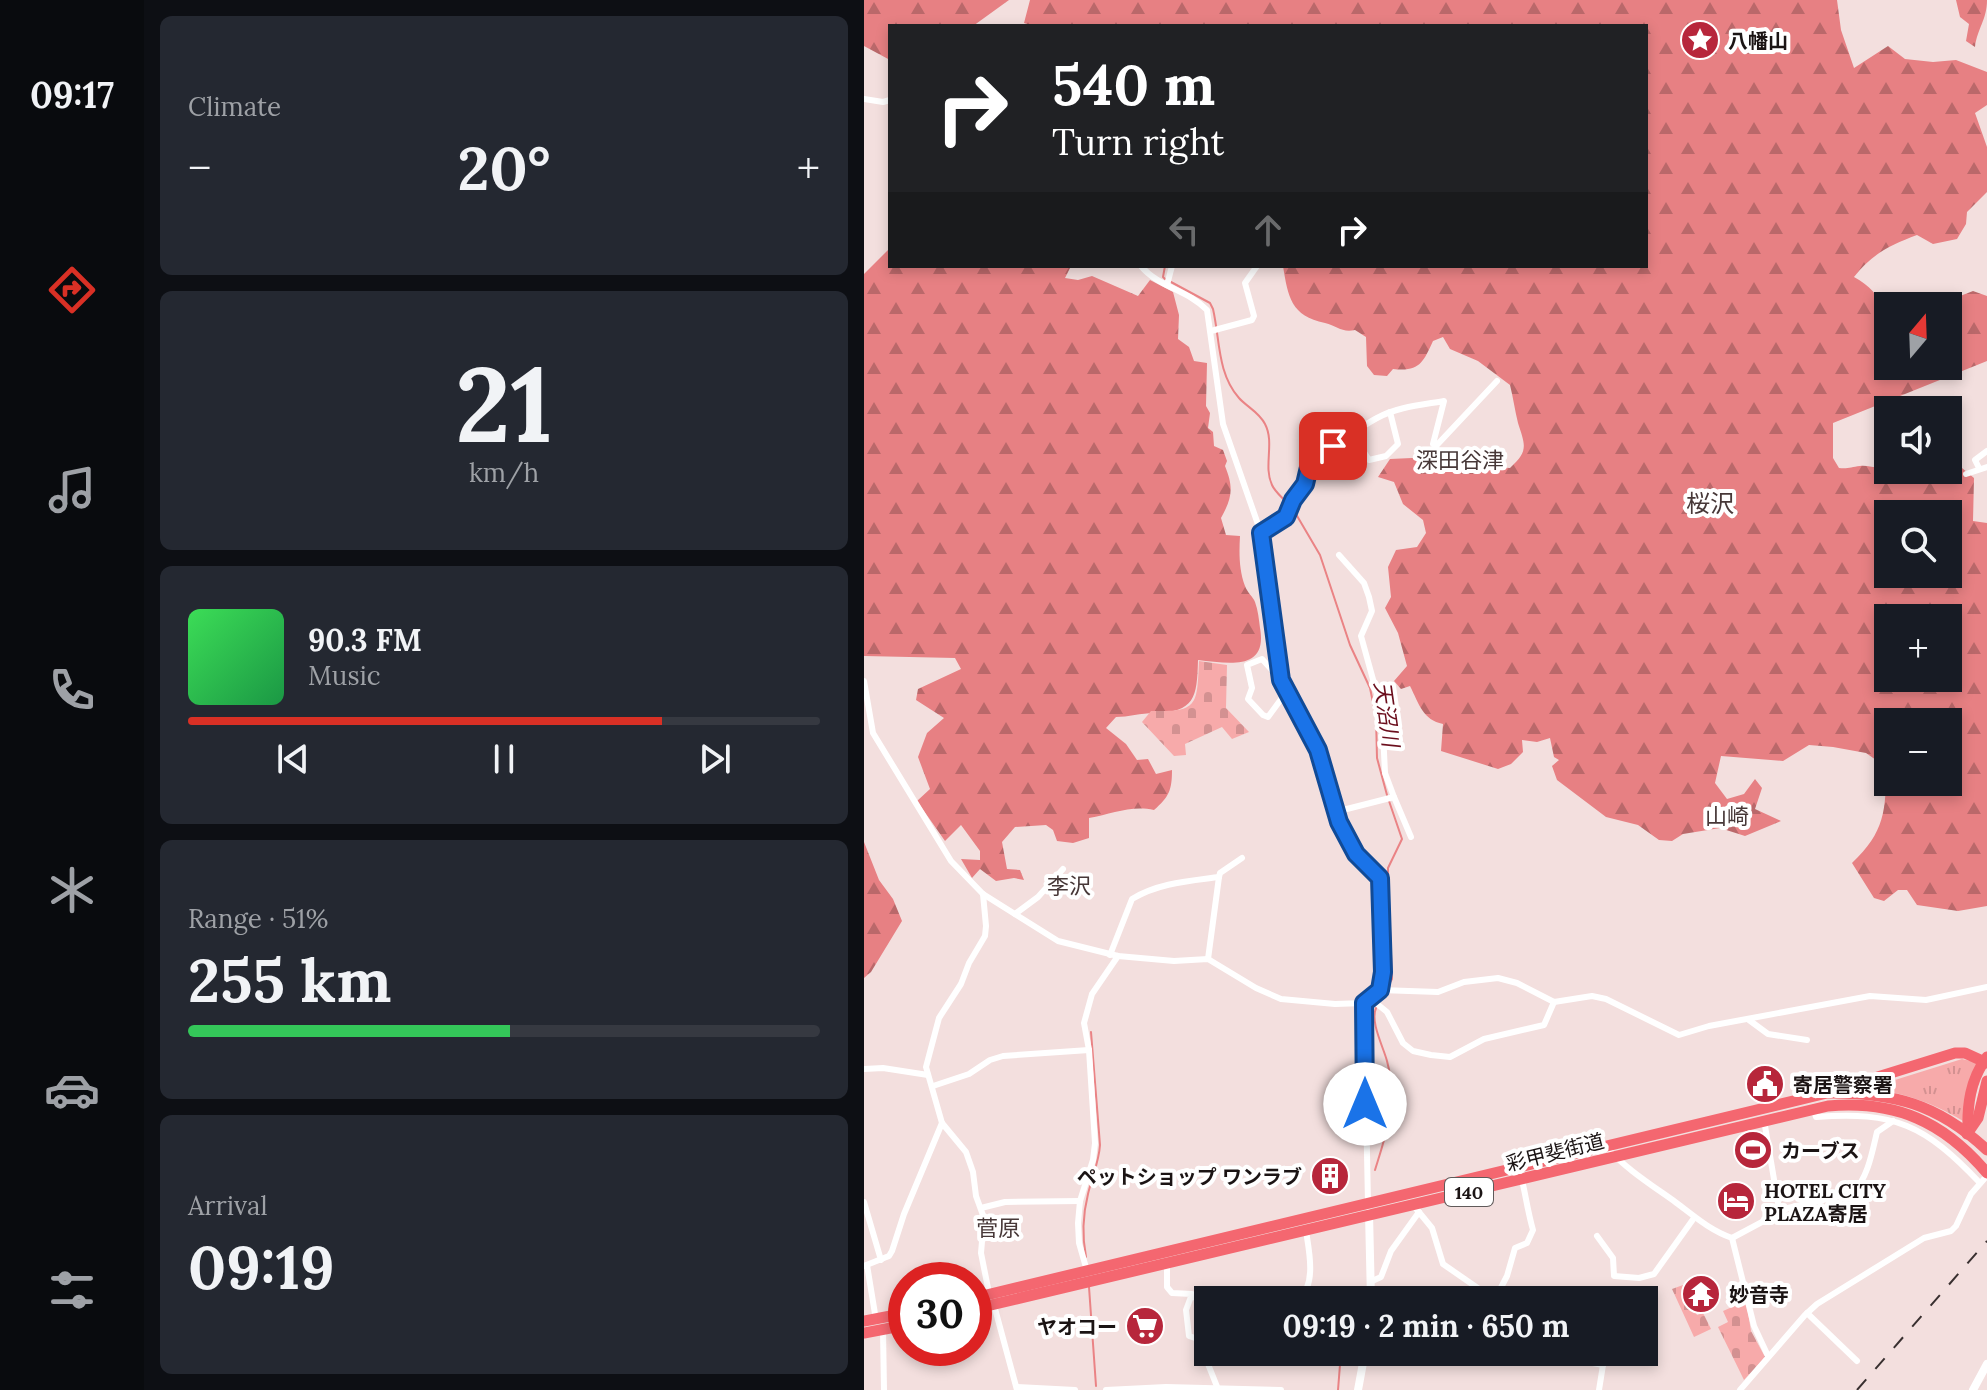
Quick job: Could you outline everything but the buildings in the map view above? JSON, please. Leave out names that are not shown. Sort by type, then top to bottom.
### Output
[{"type":"highway","points":[[1827,1093],[1955,1053],[1965,1053],[1986,1060],[1968,1099],[1968,1133]]},
{"type":"highway","points":[[1959,1143],[1978,1118],[1987,1081]]},
{"type":"highway","name":"彩甲斐街道","points":[[992,1299],[1306,1231],[1368,1209],[1417,1209],[1763,1114],[1827,1093],[1878,1094],[1907,1101],[1948,1119],[1987,1150]]},
{"type":"highway","points":[[1984,1099],[1987,1119]]},
{"type":"highway","name":"彩甲斐街道","points":[[992,1299],[1088,1271],[1368,1209],[1605,1146],[1763,1114],[1813,1108],[1879,1108],[1915,1116],[1959,1143],[1984,1178]]},
{"type":"highway","points":[[864,1333],[874,1324]]},
{"type":"street","points":[[864,99],[888,101]]},
{"type":"street","points":[[1143,268],[1148,274],[1200,302],[1207,310],[1223,424],[1261,533],[1281,680]]},
{"type":"street","points":[[1167,285],[1171,268]]},
{"type":"street","points":[[1211,331],[1252,320],[1254,316],[1245,283],[1256,268]]},
{"type":"street","points":[[1261,533],[1286,517],[1293,500],[1305,484],[1310,463],[1321,448],[1333,446],[1390,412],[1444,401],[1433,444],[1436,446],[1497,381]]},
{"type":"street","points":[[1352,433],[1369,460],[1386,456],[1398,444],[1390,412]]},
{"type":"street","points":[[1979,468],[1975,460],[1987,451]]},
{"type":"street","points":[[1966,474],[1987,467]]},
{"type":"street","points":[[1339,555],[1364,583],[1369,597],[1372,611],[1361,636],[1382,712],[1385,773],[1411,837]]},
{"type":"street","points":[[1287,691],[1268,717],[1263,715],[1248,699],[1252,688],[1247,665],[1262,659],[1281,680],[1287,691],[1318,750],[1335,812],[1356,854],[1380,878],[1383,972],[1380,990],[1368,1001],[1370,1286]]},
{"type":"street","points":[[864,681],[873,733],[951,861],[983,894],[1067,945],[1114,955],[1174,961],[1208,959],[1281,999],[1335,1004],[1368,1001],[1387,1012],[1403,1043],[1413,1051],[1450,1057],[1484,1039],[1544,1025],[1554,1002]]},
{"type":"street","points":[[1335,812],[1394,797]]},
{"type":"street","points":[[1208,959],[1220,873],[1242,858]]},
{"type":"street","points":[[1015,914],[1038,897],[1063,869]]},
{"type":"street","points":[[1088,1271],[1079,1243],[1080,1201],[1094,1152],[1089,1050],[1084,1023],[1086,1011],[1114,955],[1132,899],[1154,889],[1189,880],[1219,877]]},
{"type":"street","points":[[983,894],[985,936],[961,984],[939,1018],[926,1067],[942,1123],[966,1152],[984,1218],[983,1262]]},
{"type":"street","points":[[1380,990],[1438,992],[1464,982],[1498,978],[1517,983],[1554,1002],[1592,996],[1606,999],[1679,1035],[1709,1026],[1870,996],[1926,1000],[1987,987]]},
{"type":"street","points":[[1749,1020],[1768,1034],[1807,1040]]},
{"type":"street","points":[[933,1086],[969,1074],[990,1060],[1003,1056],[1089,1050]]},
{"type":"street","points":[[864,1069],[883,1068],[928,1075]]},
{"type":"street","points":[[1740,1390],[1817,1304],[1924,1238],[1951,1231],[1971,1194],[1984,1178],[1911,1127],[1843,1110]]},
{"type":"street","points":[[1763,1114],[1780,1215]]},
{"type":"street","points":[[1605,1146],[1694,1218],[1732,1238],[1788,1208],[1853,1193],[1861,1185],[1877,1132],[1893,1121]]},
{"type":"street","points":[[884,1390],[865,1266],[881,1260],[892,1251],[942,1123]]},
{"type":"street","points":[[1502,1286],[1515,1248],[1527,1243],[1533,1230],[1521,1178]]},
{"type":"street","points":[[981,1208],[1005,1202],[1080,1201]]},
{"type":"street","points":[[864,1202],[881,1260]]},
{"type":"street","points":[[1370,1282],[1381,1277],[1391,1251],[1417,1209],[1432,1228],[1443,1264],[1475,1286]]},
{"type":"street","points":[[1597,1236],[1613,1258],[1614,1276],[1639,1278],[1654,1274],[1694,1218]]},
{"type":"street","points":[[1306,1231],[1310,1257],[1306,1286]]},
{"type":"street","points":[[1732,1238],[1754,1326],[1768,1356]]},
{"type":"street","points":[[1167,1263],[1167,1287],[1172,1293],[1187,1292],[1192,1297],[1186,1310],[1189,1336],[1194,1337]]},
{"type":"street","points":[[992,1299],[1017,1389],[1075,1390]]},
{"type":"street","points":[[1807,1313],[1857,1361]]},
{"type":"street","points":[[1973,1390],[1987,1364]]},
{"type":"street","points":[[1209,1366],[1214,1389]]},
{"type":"street","points":[[1359,1390],[1363,1366]]},
{"type":"street","points":[[1599,1390],[1603,1366]]},
{"type":"street","points":[[1106,1390],[1166,1387],[1281,1390]]},
{"type":"green space","points":[[864,0],[1009,0],[976,24],[888,24],[888,59],[864,46]]},
{"type":"green space","points":[[1030,0],[1837,0],[1841,30],[1854,68],[1888,46],[1905,59],[1933,62],[1956,60],[1987,72],[1987,105],[1975,113],[1987,147],[1987,192],[1967,212],[1966,224],[1957,239],[1933,244],[1917,235],[1882,251],[1854,277],[1874,293],[1874,380],[1940,380],[1900,396],[1874,396],[1874,406],[1833,423],[1833,458],[1839,468],[1874,467],[1874,484],[1962,484],[1962,468],[1974,478],[1973,521],[1987,523],[1987,906],[1958,911],[1917,905],[1907,890],[1898,890],[1884,901],[1874,898],[1852,863],[1877,830],[1885,796],[1962,796],[1962,708],[1874,708],[1874,759],[1866,753],[1809,745],[1783,761],[1721,756],[1715,783],[1727,799],[1744,794],[1755,779],[1762,788],[1755,809],[1781,821],[1745,836],[1720,828],[1683,834],[1672,841],[1659,840],[1638,825],[1606,817],[1557,780],[1552,766],[1559,760],[1554,757],[1550,738],[1537,742],[1522,740],[1523,752],[1511,764],[1498,769],[1441,751],[1443,724],[1426,715],[1410,686],[1401,689],[1394,681],[1407,666],[1398,633],[1385,608],[1391,597],[1388,567],[1396,550],[1417,547],[1426,533],[1423,520],[1403,504],[1394,482],[1378,477],[1390,459],[1463,453],[1497,467],[1510,468],[1524,447],[1510,385],[1478,361],[1450,349],[1443,337],[1433,341],[1423,360],[1414,367],[1393,369],[1387,376],[1374,375],[1367,366],[1366,337],[1355,330],[1343,330],[1305,316],[1293,304],[1283,268],[1648,268],[1648,24],[1024,23]]},
{"type":"green space","points":[[1956,0],[1987,0],[1975,47],[1966,41],[1969,24],[1960,17]]},
{"type":"green space","points":[[888,250],[888,268],[1070,268],[1065,278],[1078,280],[1092,276],[1138,296],[1150,280],[1173,292],[1179,315],[1178,339],[1189,347],[1194,361],[1207,363],[1208,428],[1213,432],[1214,446],[1223,450],[1231,487],[1228,505],[1221,518],[1226,535],[1240,536],[1242,574],[1259,618],[1261,642],[1258,652],[1243,662],[1198,660],[1194,693],[1186,706],[1178,710],[1116,717],[1106,728],[1126,744],[1137,760],[1148,759],[1156,774],[1172,770],[1166,797],[1154,810],[1129,809],[1089,818],[1089,838],[1073,843],[1057,841],[1053,830],[1046,825],[1015,827],[1002,842],[1007,869],[1020,870],[1024,880],[996,881],[980,869],[972,878],[961,859],[980,860],[980,851],[961,825],[945,841],[917,801],[930,789],[918,757],[927,733],[944,718],[916,700],[918,689],[961,669],[955,658],[864,656],[864,274]]},
{"type":"green space","points":[[1973,291],[1987,296],[1987,361],[1962,371],[1962,295]]},
{"type":"green space","points":[[1199,661],[1227,665],[1226,708],[1249,732],[1232,739],[1222,727],[1185,744],[1186,755],[1174,756],[1142,722],[1151,711],[1178,710],[1192,703],[1197,688]]},
{"type":"green space","points":[[864,842],[879,880],[893,899],[902,921],[871,972],[864,978]]},
{"type":"green space","points":[[1962,1059],[1979,1063],[1963,1121],[1913,1098],[1860,1087],[1871,1083],[1879,1085]]},
{"type":"green space","points":[[1683,1285],[1697,1315],[1703,1313],[1711,1329],[1694,1337],[1672,1289]]},
{"type":"green space","points":[[1746,1301],[1751,1331],[1765,1357],[1744,1380],[1718,1327],[1728,1322],[1723,1311]]},
{"type":"waterway","name":"天沼川","points":[[1165,268],[1165,279]]},
{"type":"waterway","name":"天沼川","points":[[1171,282],[1210,303],[1227,378],[1239,398],[1265,424],[1272,485],[1288,504]]},
{"type":"waterway","name":"天沼川","points":[[1293,509],[1320,555],[1350,645],[1370,688],[1376,717],[1377,758],[1387,795]]},
{"type":"waterway","name":"天沼川","points":[[1387,988],[1392,979],[1388,868],[1402,839],[1389,801]]},
{"type":"waterway","name":"天沼川","points":[[1375,1170],[1391,1103],[1390,1076],[1376,1027],[1376,1008]]},
{"type":"waterway","points":[[1086,1257],[1085,1209],[1100,1145],[1091,1032]]},
{"type":"waterway","points":[[1089,1287],[1096,1386]]},
{"type":"waterway","name":"天沼川","points":[[1338,1390],[1340,1366]]},
{"type":"railway","points":[[1857,1390],[1987,1241]]},
{"type":"place","name":"八幡山","points":[[1700,40]]},
{"type":"place","name":"寄居警察署","points":[[1765,1084]]},
{"type":"place","name":"カーブス","points":[[1753,1150]]},
{"type":"place","name":"ペットショップ ワンラブ","points":[[1330,1176]]},
{"type":"place","name":"HOTEL CITY PLAZA寄居","points":[[1736,1201]]},
{"type":"place","name":"妙音寺","points":[[1701,1294]]},
{"type":"place","name":"ヤオコー","points":[[1145,1326]]},
{"type":"district","name":"深田谷津","points":[[1460,460]]},
{"type":"district","name":"桜沢","points":[[1710,503]]},
{"type":"district","name":"山崎","points":[[1727,816]]},
{"type":"district","name":"李沢","points":[[1069,886]]},
{"type":"district","name":"菅原","points":[[998,1228]]},
{"type":"route","points":[[1333,446],[1321,448],[1310,463],[1305,484],[1282,522],[1261,533],[1281,680],[1318,750],[1339,822],[1356,854],[1380,878],[1383,972],[1380,990],[1364,1003],[1365,1104]]}]
